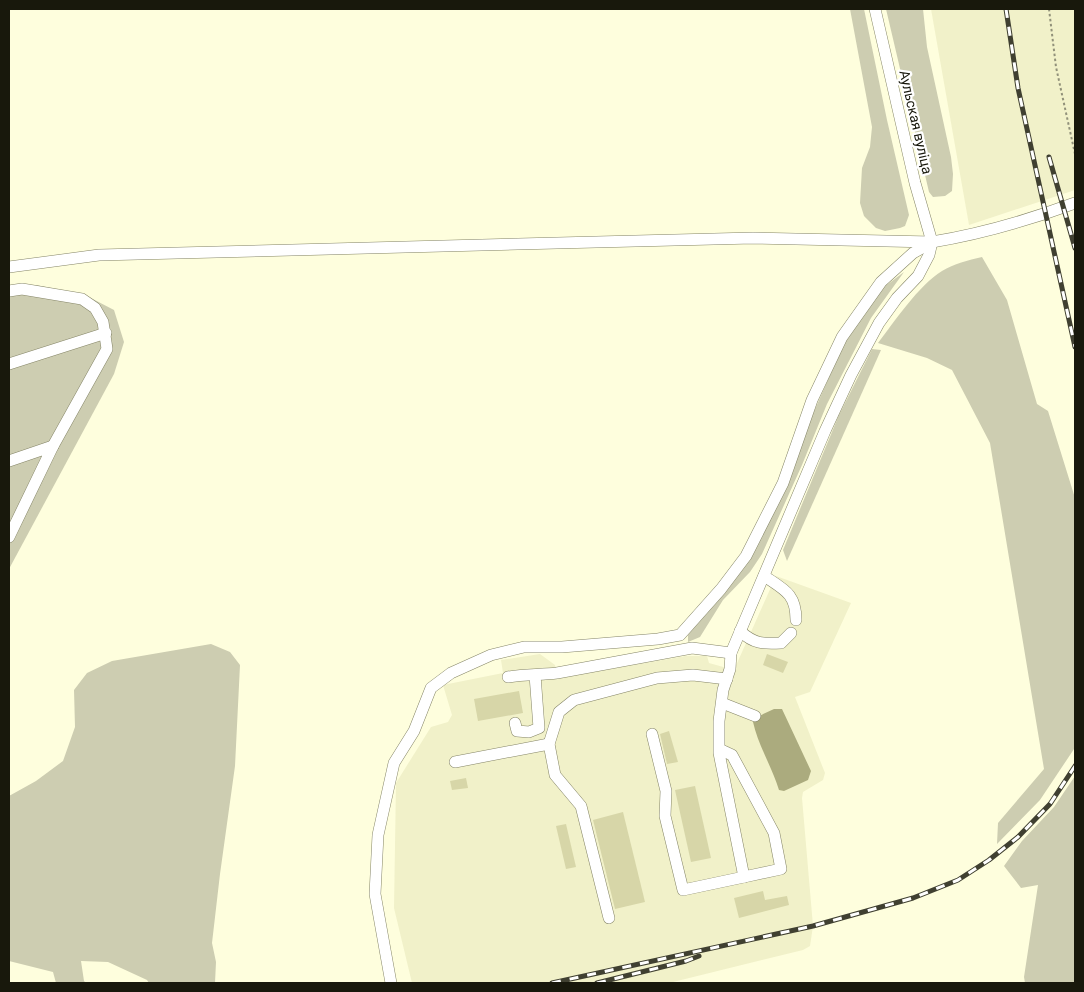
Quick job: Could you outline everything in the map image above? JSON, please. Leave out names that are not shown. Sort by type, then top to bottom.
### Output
[{"type":"street","name":"Аульская вуліца","points":[[875,9],[915,183],[932,242]]},
{"type":"street","points":[[9,267],[99,255],[753,238],[932,242],[994,229],[1075,204]]},
{"type":"street","points":[[744,878],[719,749],[719,721],[730,669],[731,653],[825,431],[851,375],[896,298],[918,276],[929,255],[932,242]]},
{"type":"street","points":[[391,983],[375,894],[378,835],[394,763],[414,732],[431,688],[451,673],[490,655],[524,647],[562,647],[658,639],[680,635],[721,589],[746,556],[783,483],[812,400],[842,336],[881,282],[913,253],[932,242]]},
{"type":"street","points":[[9,291],[22,289],[82,299],[95,308],[104,322],[107,349],[53,446],[9,536]]},
{"type":"street","points":[[9,364],[106,333]]},
{"type":"street","points":[[9,461],[53,446]]},
{"type":"street","points":[[764,576],[788,594],[796,606],[796,620]]},
{"type":"street","points":[[740,631],[748,639],[763,644],[780,644],[791,633]]},
{"type":"street","points":[[508,677],[526,674],[557,673],[692,648],[731,653]]},
{"type":"street","points":[[514,723],[517,731],[529,732],[539,728],[535,675]]},
{"type":"street","points":[[609,918],[581,806],[555,775],[549,744],[559,712],[574,700],[657,678],[694,675],[727,679]]},
{"type":"street","points":[[722,703],[756,716]]},
{"type":"street","points":[[652,734],[666,791],[665,816],[683,890],[780,869],[774,834],[732,755],[719,749]]},
{"type":"street","points":[[455,762],[549,744]]},
{"type":"path","points":[[1049,9],[1056,66],[1075,154]]},
{"type":"shaded area","points":[[850,9],[864,9],[909,215],[905,226],[885,231],[876,228],[864,216],[860,203],[862,168],[870,147],[872,127]]},
{"type":"shaded area","points":[[886,9],[923,9],[927,47],[953,174],[952,191],[945,196],[933,197],[929,192]]},
{"type":"shaded area","points":[[931,9],[1075,9],[1075,190],[969,225]]},
{"type":"shaded area","points":[[982,257],[1007,300],[1037,404],[1048,411],[1075,498],[1074,749],[1040,800],[997,844],[998,823],[1044,769],[990,443],[952,370],[927,358],[878,343],[907,304],[933,277],[951,266]]},
{"type":"shaded area","points":[[904,272],[871,318],[827,404],[762,554],[750,572],[723,600],[700,637],[688,642],[688,635],[749,558],[847,337],[880,290]]},
{"type":"shaded area","points":[[36,285],[85,295],[114,310],[124,342],[114,374],[9,569],[9,286]]},
{"type":"shaded area","points":[[872,349],[881,350],[787,561],[783,550],[839,415]]},
{"type":"shaded area","points":[[776,576],[851,603],[810,692],[795,697],[825,773],[823,780],[803,792],[802,798],[813,926],[810,946],[803,950],[669,983],[412,983],[394,908],[396,783],[431,727],[448,722],[452,715],[443,685],[503,673],[501,660],[540,654],[555,665],[558,678],[686,656],[707,656],[709,663],[734,670]]},
{"type":"shaded area","points":[[211,644],[230,652],[240,665],[235,766],[212,943],[216,962],[215,983],[149,983],[147,980],[108,962],[81,961],[84,981],[86,983],[56,983],[53,972],[9,961],[9,796],[36,781],[63,761],[75,727],[74,690],[87,673],[112,661]]},
{"type":"shaded area","points":[[774,709],[782,709],[811,771],[808,780],[784,791],[779,790],[753,722],[759,716]]},
{"type":"shaded area","points":[[1075,776],[1075,983],[1025,983],[1024,977],[1038,885],[1021,888],[1004,866],[1022,841],[1054,807]]},
{"type":"building","points":[[767,654],[788,662],[783,673],[763,665]]},
{"type":"building","points":[[519,691],[523,713],[478,721],[474,699]]},
{"type":"building","points":[[669,731],[678,762],[667,764],[660,734]]},
{"type":"building","points":[[466,778],[468,788],[452,790],[450,781]]},
{"type":"building","points":[[695,786],[711,858],[691,862],[675,790]]},
{"type":"building","points":[[623,812],[645,902],[615,909],[593,820]]},
{"type":"building","points":[[566,824],[576,867],[566,869],[556,826]]},
{"type":"building","points":[[763,891],[765,900],[787,896],[789,905],[739,918],[734,898]]},
{"type":"railway","points":[[1006,9],[1018,88],[1075,347]]},
{"type":"railway","points":[[1049,157],[1075,248]]},
{"type":"railway","points":[[552,983],[813,926],[913,898],[958,880],[989,860],[1018,837],[1050,804],[1075,766]]},
{"type":"railway","points":[[597,983],[686,961],[699,956]]}]
